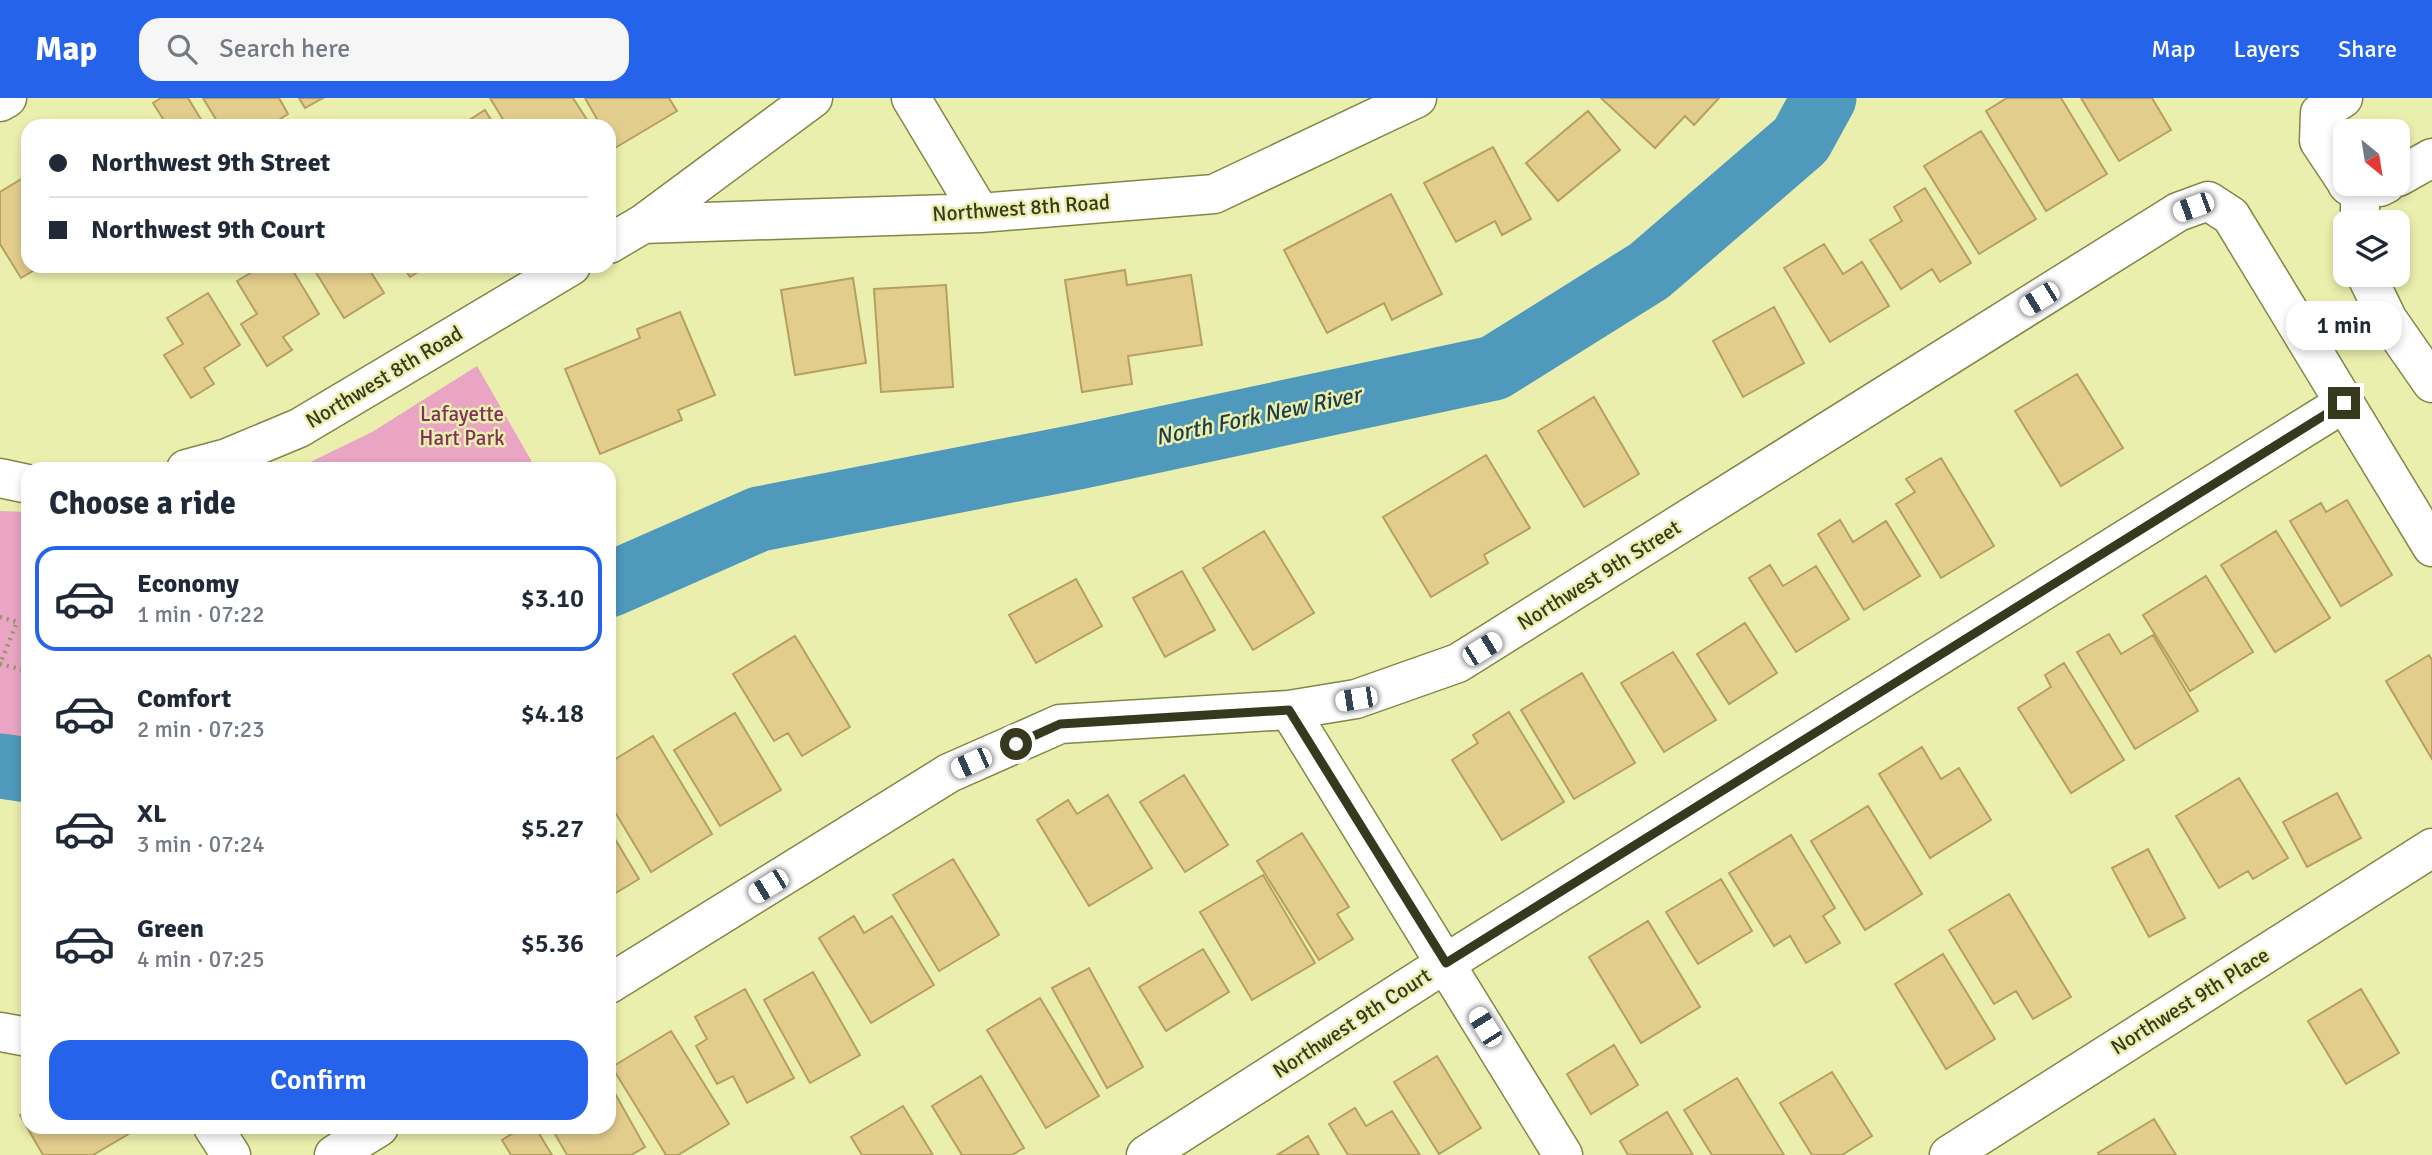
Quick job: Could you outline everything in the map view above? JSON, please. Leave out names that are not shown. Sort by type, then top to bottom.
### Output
[{"type":"street","points":[[0,102],[7,98]]},
{"type":"street","points":[[643,224],[813,98]]},
{"type":"street","points":[[911,98],[979,213]]},
{"type":"street","name":"Northwest 8th Road","points":[[616,240],[643,224],[979,213],[1214,194],[1417,98]]},
{"type":"street","points":[[2333,158],[2319,141],[2320,113],[2343,98]]},
{"type":"street","points":[[2410,170],[2432,158]]},
{"type":"street","name":"Northwest 9th Street","points":[[616,980],[949,773],[1060,724],[1289,710],[1356,699],[1458,663],[2178,212],[2208,201],[2231,216],[2344,403]]},
{"type":"street","name":"Northwest 8th Road","points":[[213,462],[299,428],[560,273]]},
{"type":"street","points":[[2372,287],[2388,320],[2432,383]]},
{"type":"street","points":[[2344,403],[2432,547]]},
{"type":"street","name":"Northwest 9th Court","points":[[1146,1155],[1446,963],[2344,403]]},
{"type":"street","points":[[0,478],[21,482]]},
{"type":"street","points":[[1289,710],[1563,1155]]},
{"type":"street","name":"Northwest 9th Place","points":[[1949,1155],[2432,848]]},
{"type":"street","points":[[0,1032],[21,1036]]},
{"type":"street","points":[[218,1134],[231,1155]]},
{"type":"street","points":[[334,1155],[368,1134]]},
{"type":"path","points":[[0,617],[17,622],[0,664],[21,669]]},
{"type":"green space","name":"Lafayette Hart Park","points":[[477,366],[532,462],[310,462],[372,432]]},
{"type":"green space","points":[[0,511],[21,512],[21,742],[0,738]]},
{"type":"building","points":[[161,98],[188,98],[201,119],[163,119],[153,103]]},
{"type":"building","points":[[203,98],[279,98],[288,114],[280,119],[216,119]]},
{"type":"building","points":[[299,98],[323,98],[305,108]]},
{"type":"building","points":[[490,98],[573,98],[586,119],[503,119]]},
{"type":"building","points":[[585,98],[669,98],[677,111],[616,147],[616,119],[597,119]]},
{"type":"building","points":[[1601,98],[1719,98],[1694,125],[1685,116],[1655,148]]},
{"type":"building","points":[[2007,98],[2061,98],[2107,174],[2046,211],[1986,111]]},
{"type":"building","points":[[2081,98],[2152,98],[2171,130],[2119,161]]},
{"type":"building","points":[[485,110],[491,119],[471,119]]},
{"type":"building","points":[[1588,111],[1620,150],[1558,201],[1526,163]]},
{"type":"building","points":[[1981,131],[2036,219],[1979,254],[1924,166]]},
{"type":"building","points":[[1493,147],[1531,219],[1502,235],[1495,221],[1456,242],[1424,183]]},
{"type":"building","points":[[21,179],[21,273],[29,273],[21,278],[0,244],[0,192]]},
{"type":"building","points":[[1925,188],[1971,263],[1940,282],[1932,269],[1901,289],[1870,240],[1902,221],[1894,207]]},
{"type":"building","points":[[1391,194],[1442,294],[1392,320],[1384,303],[1327,333],[1284,250]]},
{"type":"building","points":[[1824,244],[1843,274],[1862,262],[1889,306],[1830,342],[1784,268]]},
{"type":"building","points":[[1125,270],[1127,285],[1191,275],[1202,345],[1128,356],[1132,384],[1082,392],[1065,280]]},
{"type":"building","points":[[250,273],[294,273],[319,314],[283,337],[292,350],[267,366],[241,324],[257,314],[237,281]]},
{"type":"building","points":[[316,273],[371,273],[384,293],[344,318]]},
{"type":"building","points":[[853,278],[866,363],[795,375],[781,290]]},
{"type":"building","points":[[946,285],[953,387],[881,392],[874,289]]},
{"type":"building","points":[[208,293],[240,345],[204,368],[214,384],[191,398],[164,355],[183,344],[167,318]]},
{"type":"building","points":[[1774,307],[1804,363],[1743,397],[1713,341]]},
{"type":"building","points":[[680,312],[715,395],[678,410],[682,420],[600,454],[565,369],[640,338],[637,329]]},
{"type":"building","points":[[2077,374],[2123,448],[2061,486],[2015,411]]},
{"type":"building","points":[[1594,397],[1639,474],[1584,507],[1538,431]]},
{"type":"building","points":[[1486,455],[1530,528],[1484,555],[1488,563],[1431,597],[1383,517]]},
{"type":"building","points":[[1941,458],[1994,546],[1941,578],[1896,504],[1915,492],[1906,479]]},
{"type":"building","points":[[2347,500],[2392,575],[2341,606],[2290,521],[2321,503],[2326,512]]},
{"type":"building","points":[[1840,520],[1853,542],[1886,521],[1920,576],[1864,610],[1818,534]]},
{"type":"building","points":[[1264,531],[1314,613],[1253,650],[1203,568]]},
{"type":"building","points":[[2276,531],[2330,618],[2275,652],[2221,565]]},
{"type":"building","points":[[1770,565],[1783,586],[1816,566],[1849,619],[1796,652],[1749,578]]},
{"type":"building","points":[[1182,571],[1215,630],[1165,657],[1133,598]]},
{"type":"building","points":[[2206,576],[2253,652],[2190,691],[2143,615]]},
{"type":"building","points":[[1076,579],[1102,626],[1036,663],[1009,615]]},
{"type":"building","points":[[1745,623],[1777,673],[1729,704],[1697,654]]},
{"type":"building","points":[[2109,634],[2121,654],[2153,635],[2198,711],[2135,749],[2077,652]]},
{"type":"building","points":[[795,636],[850,727],[802,756],[788,733],[774,741],[733,674]]},
{"type":"building","points":[[1673,652],[1716,720],[1664,752],[1621,683]]},
{"type":"building","points":[[2429,655],[2432,660],[2432,759],[2386,681]]},
{"type":"building","points":[[2064,663],[2124,760],[2071,793],[2018,708],[2051,687],[2045,675]]},
{"type":"building","points":[[1582,673],[1635,763],[1574,799],[1521,710]]},
{"type":"building","points":[[1509,712],[1564,802],[1502,840],[1452,760],[1478,743],[1473,735]]},
{"type":"building","points":[[735,713],[781,790],[720,826],[674,750]]},
{"type":"building","points":[[653,736],[712,834],[651,872],[616,814],[616,759]]},
{"type":"building","points":[[1922,747],[1941,779],[1959,768],[1991,820],[1930,858],[1879,774]]},
{"type":"building","points":[[1184,775],[1228,845],[1185,872],[1140,802]]},
{"type":"building","points":[[2239,778],[2288,858],[2253,879],[2248,871],[2219,888],[2176,816]]},
{"type":"building","points":[[2337,793],[2361,838],[2307,867],[2283,822]]},
{"type":"building","points":[[1108,795],[1152,868],[1089,906],[1037,820],[1068,800],[1077,814]]},
{"type":"building","points":[[1868,806],[1922,894],[1865,930],[1811,841]]},
{"type":"building","points":[[1302,833],[1349,907],[1337,914],[1353,939],[1319,960],[1257,861]]},
{"type":"building","points":[[1791,835],[1835,908],[1823,916],[1840,943],[1806,963],[1790,936],[1774,946],[1729,873]]},
{"type":"building","points":[[616,841],[639,879],[616,893]]},
{"type":"building","points":[[2148,849],[2185,918],[2149,937],[2112,868]]},
{"type":"building","points":[[953,859],[999,935],[939,971],[893,895]]},
{"type":"building","points":[[1263,875],[1315,963],[1252,1000],[1200,912]]},
{"type":"building","points":[[1721,879],[1752,931],[1698,964],[1666,912]]},
{"type":"building","points":[[2009,894],[2071,997],[2033,1019],[2016,991],[1994,1004],[1949,930]]},
{"type":"building","points":[[854,916],[864,933],[892,916],[934,985],[871,1023],[819,938]]},
{"type":"building","points":[[1648,921],[1700,1007],[1641,1043],[1589,957]]},
{"type":"building","points":[[1203,949],[1229,992],[1166,1031],[1139,987]]},
{"type":"building","points":[[1943,954],[1995,1039],[1946,1069],[1895,984]]},
{"type":"building","points":[[1089,968],[1143,1067],[1107,1088],[1052,988]]},
{"type":"building","points":[[813,972],[860,1055],[810,1083],[764,1000]]},
{"type":"building","points":[[745,989],[794,1078],[747,1103],[733,1076],[717,1084],[696,1046],[707,1039],[695,1017]]},
{"type":"building","points":[[2361,989],[2399,1053],[2346,1084],[2308,1021]]},
{"type":"building","points":[[1040,998],[1099,1096],[1046,1128],[987,1030]]},
{"type":"building","points":[[671,1031],[729,1124],[678,1155],[666,1155],[616,1074],[616,1065]]},
{"type":"building","points":[[1614,1045],[1638,1085],[1591,1114],[1567,1074]]},
{"type":"building","points":[[1437,1056],[1481,1128],[1439,1154],[1394,1082]]},
{"type":"building","points":[[1832,1072],[1872,1136],[1842,1155],[1812,1155],[1780,1103]]},
{"type":"building","points":[[981,1076],[1024,1148],[1012,1155],[962,1155],[932,1106]]},
{"type":"building","points":[[1737,1078],[1784,1155],[1712,1155],[1684,1110]]},
{"type":"building","points":[[616,1095],[645,1147],[631,1155],[567,1155],[555,1134],[616,1134]]},
{"type":"building","points":[[903,1106],[933,1155],[862,1155],[851,1137]]},
{"type":"building","points":[[1355,1108],[1366,1126],[1392,1111],[1420,1155],[1348,1155],[1329,1124]]},
{"type":"building","points":[[1667,1112],[1693,1155],[1628,1155],[1620,1141]]},
{"type":"building","points":[[2154,1119],[2176,1155],[2099,1155],[2098,1153]]},
{"type":"building","points":[[31,1134],[129,1134],[93,1155],[43,1155]]},
{"type":"building","points":[[512,1134],[539,1134],[552,1155],[511,1155],[502,1140]]},
{"type":"building","points":[[1308,1136],[1319,1155],[1277,1155]]},
{"type":"waterway","name":"North Fork New River","points":[[616,582],[759,519],[1082,456],[1494,368],[1649,271],[1801,140],[1824,98]]},
{"type":"waterway","name":"North Fork New River","points":[[0,766],[21,769]]},
{"type":"route","points":[[1016,744],[1060,724],[1289,710],[1446,963],[2344,403]]}]
